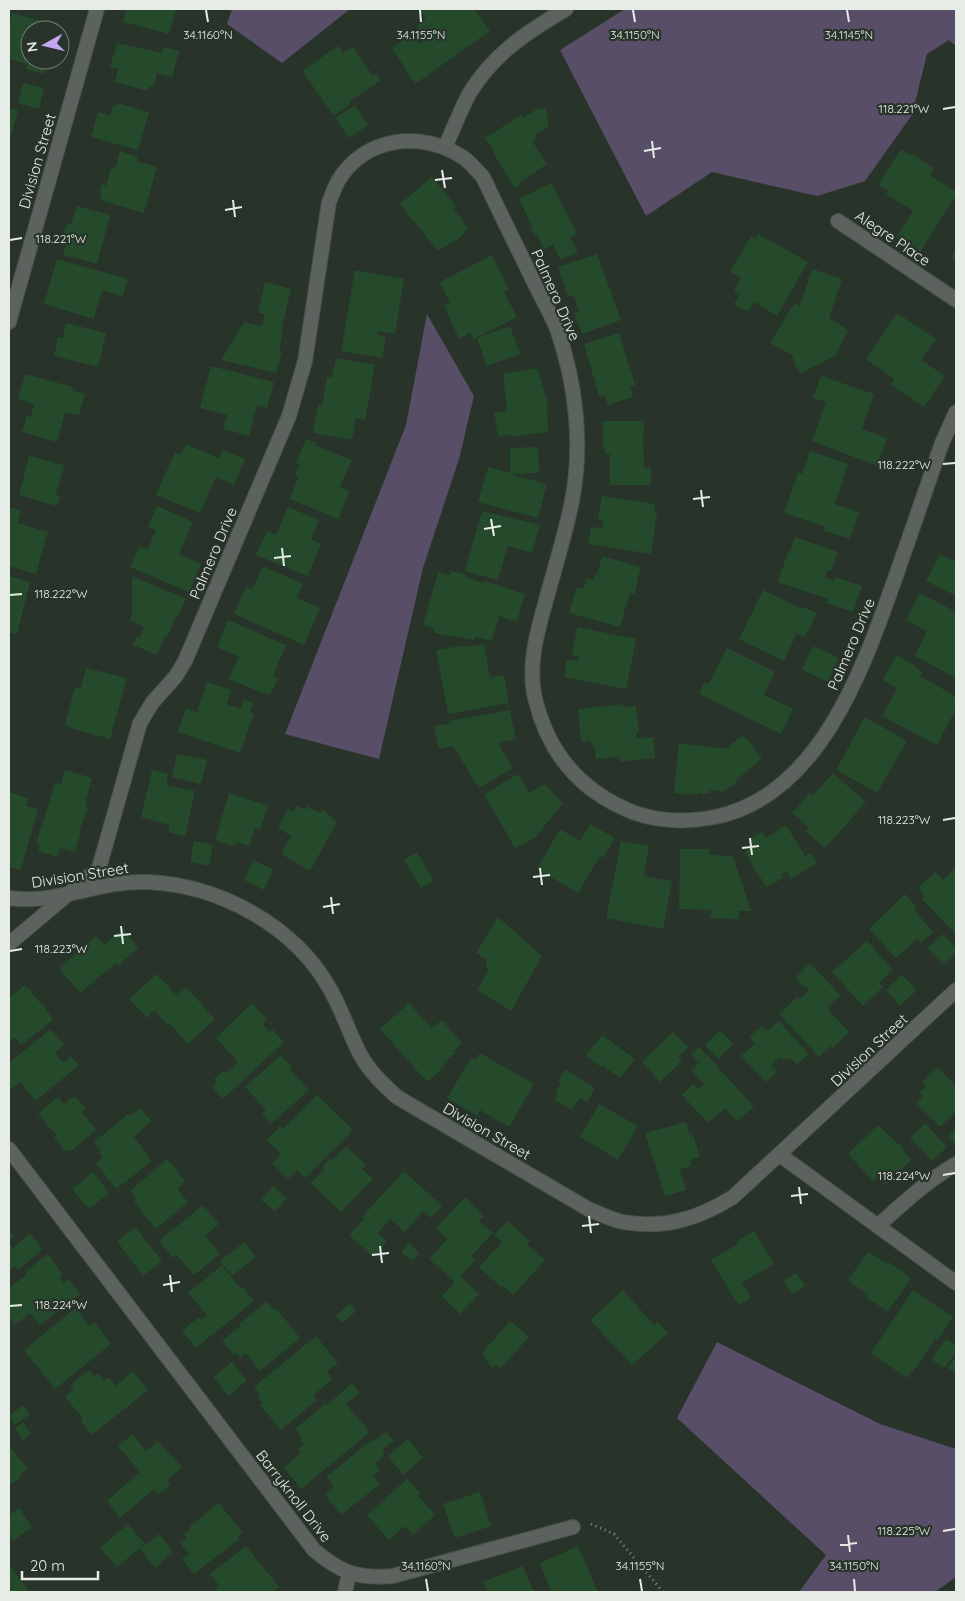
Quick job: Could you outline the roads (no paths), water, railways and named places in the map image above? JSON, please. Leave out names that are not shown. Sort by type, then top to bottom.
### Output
[{"type":"street","name":"Division Street","points":[[9,322],[97,9]]},
{"type":"street","points":[[445,147],[469,95],[490,65],[514,42],[566,9]]},
{"type":"street","name":"Palmero Drive","points":[[9,944],[99,868],[140,723],[152,703],[176,676],[185,661],[290,416],[305,361],[329,202],[339,180],[354,162],[372,149],[395,141],[419,140],[445,147],[466,159],[483,178],[556,328],[570,375],[576,418],[577,456],[572,500],[534,644],[532,670],[535,699],[545,732],[562,761],[586,786],[615,805],[644,816],[670,820],[699,820],[730,814],[759,801],[784,782],[812,751],[839,713],[858,678],[874,638],[942,443],[956,412]]},
{"type":"street","name":"Alegre Place","points":[[838,221],[956,300]]},
{"type":"street","name":"Division Street","points":[[9,898],[22,900],[46,898],[112,884],[147,882],[184,886],[221,897],[253,912],[281,933],[306,957],[330,988],[360,1054],[376,1077],[397,1097],[590,1210],[622,1222],[653,1225],[684,1221],[711,1211],[733,1198],[956,990]]},
{"type":"street","name":"Barryknoll Drive","points":[[9,1149],[314,1550],[327,1562],[349,1573],[371,1578],[393,1576],[573,1527]]},
{"type":"street","points":[[780,1155],[956,1283]]},
{"type":"street","points":[[878,1226],[911,1196],[956,1164]]},
{"type":"street","points":[[345,1592],[349,1573]]}]
